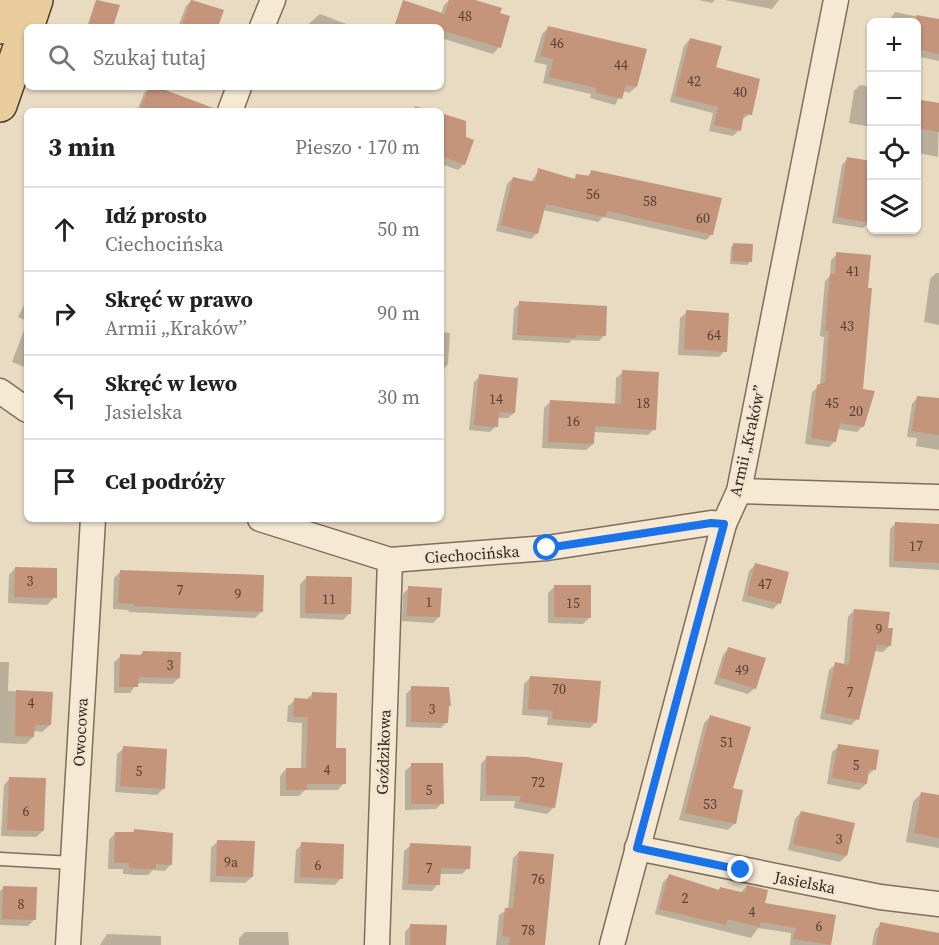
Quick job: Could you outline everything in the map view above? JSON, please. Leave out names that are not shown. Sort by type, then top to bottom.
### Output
[{"type":"main road","points":[[0,27],[9,0]]},
{"type":"main road","points":[[28,24],[36,0]]},
{"type":"main road","points":[[0,105],[24,36]]},
{"type":"street","points":[[263,24],[273,0]]},
{"type":"street","name":"Armii „Kraków”","points":[[612,945],[724,524],[739,491],[836,0]]},
{"type":"street","points":[[231,108],[238,90]]},
{"type":"street","points":[[0,391],[24,408]]},
{"type":"street","points":[[739,491],[939,498]]},
{"type":"street","name":"Owocowa","points":[[68,945],[93,522]]},
{"type":"street","name":"Ciechocińska","points":[[270,522],[390,560],[547,548],[711,523],[724,524]]},
{"type":"street","name":"Goździkowa","points":[[377,945],[390,560]]},
{"type":"street","name":"Jasielska","points":[[637,848],[880,897],[939,904]]},
{"type":"lane","points":[[0,859],[73,863]]},
{"type":"building","points":[[96,0],[120,5],[114,24],[89,24]]},
{"type":"building","points":[[191,0],[224,10],[219,24],[182,24]]},
{"type":"building","points":[[403,0],[445,14],[449,0],[475,0],[502,8],[500,13],[510,16],[501,48],[444,31],[444,24],[395,24]]},
{"type":"building","points":[[916,15],[939,19],[939,54],[921,50],[921,18],[916,18]]},
{"type":"building","points":[[548,26],[647,49],[637,87],[626,85],[622,99],[595,92],[596,88],[549,77],[553,59],[540,56]]},
{"type":"building","points":[[690,38],[722,46],[716,67],[760,79],[752,115],[744,114],[741,131],[714,125],[718,107],[675,96]]},
{"type":"building","points":[[148,90],[165,90],[213,108],[140,108]]},
{"type":"building","points":[[921,100],[939,103],[939,132],[921,129]]},
{"type":"building","points":[[444,114],[466,121],[466,137],[474,140],[465,165],[444,157]]},
{"type":"building","points":[[847,157],[867,160],[867,222],[837,217]]},
{"type":"building","points":[[538,168],[575,179],[576,174],[590,176],[591,170],[722,198],[713,235],[607,211],[605,217],[546,204],[538,234],[501,225],[513,177],[535,182]]},
{"type":"building","points":[[733,243],[753,244],[752,262],[732,261]]},
{"type":"building","points":[[836,252],[871,255],[868,288],[872,288],[863,389],[875,391],[864,427],[840,423],[836,442],[811,438],[817,385],[825,382],[829,331],[825,331],[830,274],[835,274]]},
{"type":"building","points":[[519,301],[607,306],[606,336],[577,335],[576,338],[517,335]]},
{"type":"building","points":[[686,310],[729,313],[727,352],[684,349]]},
{"type":"building","points":[[622,370],[659,372],[656,430],[595,426],[594,444],[548,442],[550,400],[621,404]]},
{"type":"building","points":[[479,374],[518,378],[515,413],[499,412],[498,427],[474,425]]},
{"type":"building","points":[[917,396],[939,398],[939,435],[912,431]]},
{"type":"building","points":[[895,522],[939,524],[939,563],[894,561]]},
{"type":"building","points":[[755,563],[789,572],[781,604],[747,595]]},
{"type":"building","points":[[15,567],[57,568],[57,598],[14,597]]},
{"type":"building","points":[[120,570],[264,575],[263,612],[134,606],[134,604],[118,603]]},
{"type":"building","points":[[306,576],[352,577],[351,614],[305,613]]},
{"type":"building","points":[[554,585],[591,585],[591,618],[554,617]]},
{"type":"building","points":[[408,586],[442,588],[440,617],[407,616]]},
{"type":"building","points":[[854,609],[890,612],[888,628],[893,628],[891,646],[877,645],[859,720],[825,713],[835,662],[849,665]]},
{"type":"building","points":[[728,647],[766,658],[756,689],[719,677]]},
{"type":"building","points":[[143,651],[181,652],[180,678],[139,677],[138,687],[119,687],[120,654],[142,655]]},
{"type":"building","points":[[530,676],[601,681],[597,723],[552,719],[553,711],[528,709]]},
{"type":"building","points":[[411,686],[449,687],[451,706],[449,706],[448,723],[411,722]]},
{"type":"building","points":[[16,690],[53,692],[51,725],[35,725],[34,737],[15,736]]},
{"type":"building","points":[[312,692],[337,693],[336,748],[346,748],[346,784],[307,784],[307,790],[286,790],[286,768],[306,768],[308,717],[293,717],[294,698],[312,699]]},
{"type":"building","points":[[710,715],[751,727],[733,788],[743,790],[736,824],[685,813]]},
{"type":"building","points":[[838,744],[879,750],[876,770],[869,769],[867,784],[832,778]]},
{"type":"building","points":[[123,746],[167,749],[165,789],[120,786]]},
{"type":"building","points":[[486,756],[527,757],[563,763],[555,808],[519,802],[521,796],[486,795]]},
{"type":"building","points":[[411,763],[443,763],[444,804],[411,804]]},
{"type":"building","points":[[9,777],[46,778],[44,831],[7,830]]},
{"type":"building","points":[[921,792],[939,795],[939,838],[914,833]]},
{"type":"building","points":[[801,811],[855,823],[847,856],[793,844]]},
{"type":"building","points":[[134,829],[173,833],[172,865],[156,864],[156,869],[143,869],[129,868],[129,863],[114,863],[115,832],[134,832]]},
{"type":"building","points":[[217,840],[255,841],[253,877],[216,876]]},
{"type":"building","points":[[301,842],[344,844],[343,879],[300,877]]},
{"type":"building","points":[[410,843],[471,846],[470,869],[441,868],[440,885],[408,884]]},
{"type":"building","points":[[519,851],[554,854],[545,945],[509,945],[510,937],[502,936],[505,908],[513,908]]},
{"type":"building","points":[[669,874],[719,890],[720,887],[745,893],[747,885],[768,890],[765,903],[836,915],[831,945],[793,939],[796,928],[761,922],[759,927],[727,919],[726,925],[659,909]]},
{"type":"building","points":[[3,886],[37,887],[36,920],[2,919]]},
{"type":"building","points":[[880,922],[939,933],[939,945],[876,945]]},
{"type":"building","points":[[410,924],[447,925],[446,945],[410,945]]},
{"type":"route","points":[[547,548],[711,523],[724,524],[637,848],[741,870]]}]
